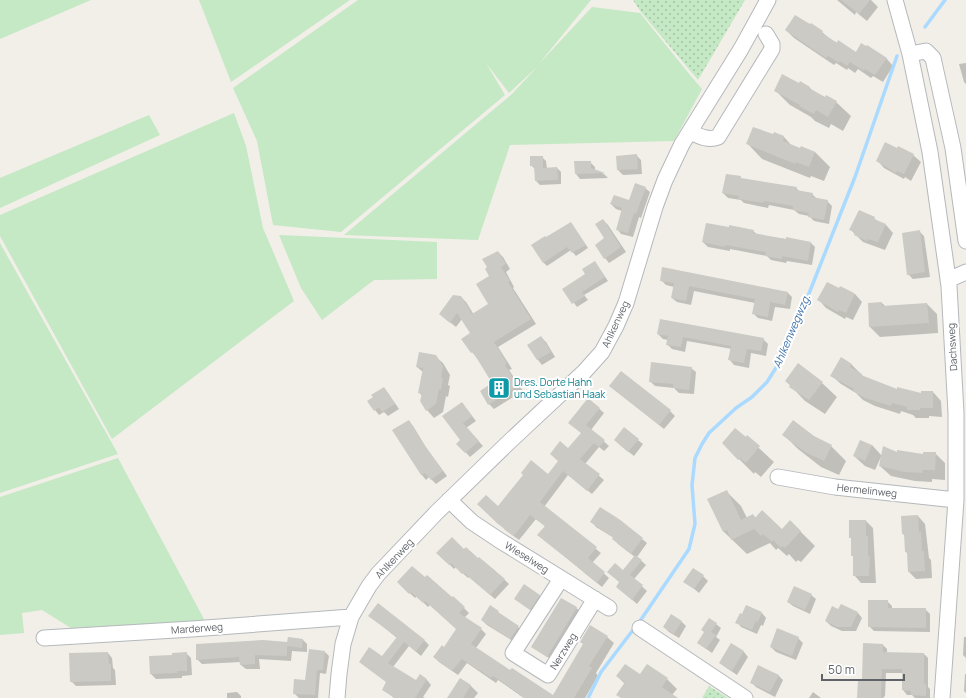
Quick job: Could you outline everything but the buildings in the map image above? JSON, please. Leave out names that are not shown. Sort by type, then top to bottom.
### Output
[{"type":"street","name":"Ahlkenweg","points":[[338,698],[339,674],[343,644],[351,617],[369,586],[378,574],[449,500],[580,376],[602,352],[625,305],[655,207],[665,180],[682,144],[741,49],[768,0]]},
{"type":"street","name":"Dachsweg","points":[[895,0],[910,54],[930,152],[948,280],[956,413],[961,451],[956,500],[942,698]]},
{"type":"street","points":[[690,132],[705,138],[713,139],[718,137],[772,49],[772,44],[766,34]]},
{"type":"street","points":[[910,54],[926,51],[933,58],[953,148],[966,241]]},
{"type":"street","points":[[930,152],[953,148]]},
{"type":"street","points":[[948,280],[966,272]]},
{"type":"street","name":"Hermelinweg","points":[[778,477],[835,487],[956,500]]},
{"type":"street","name":"Wieselweg","points":[[449,500],[472,522],[609,608]]},
{"type":"street","name":"Nerzweg","points":[[561,579],[513,653],[548,675],[595,599]]},
{"type":"street","name":"Marderweg","points":[[44,638],[351,617]]},
{"type":"street","points":[[640,628],[745,698]]},
{"type":"green space","points":[[0,0],[91,0],[0,39]]},
{"type":"green space","points":[[199,0],[350,0],[231,82]]},
{"type":"green space","points":[[358,0],[591,0],[538,65],[592,7],[640,13],[702,89],[674,141],[510,145],[478,240],[344,235],[512,94],[538,66],[509,93],[486,63],[505,95],[341,232],[273,225],[257,141],[233,88]]},
{"type":"green space","points":[[633,0],[745,0],[698,80],[641,12]]},
{"type":"green space","points":[[234,113],[246,146],[263,228],[294,301],[112,439],[0,236],[0,215]]},
{"type":"green space","points":[[149,115],[160,135],[0,208],[0,178]]},
{"type":"green space","points":[[279,235],[437,242],[437,279],[374,280],[322,320],[301,288]]},
{"type":"green space","points":[[0,243],[118,454],[0,493]]},
{"type":"green space","points":[[118,458],[205,621],[71,628],[42,610],[22,613],[24,633],[0,635],[0,497]]},
{"type":"green space","points":[[709,686],[728,698],[702,698]]},
{"type":"waterway","points":[[925,27],[945,0]]},
{"type":"waterway","name":"Ahlkenwegwzg.","points":[[640,621],[689,549],[695,524],[692,485],[695,458],[702,444],[709,433],[736,408],[752,397],[767,382],[779,363],[808,296],[855,177],[897,56]]},
{"type":"waterway","points":[[588,698],[601,672],[633,630]]},
{"type":"place","name":"Dres. Dorte Hahn und Sebastian Haak","points":[[499,388]]}]
